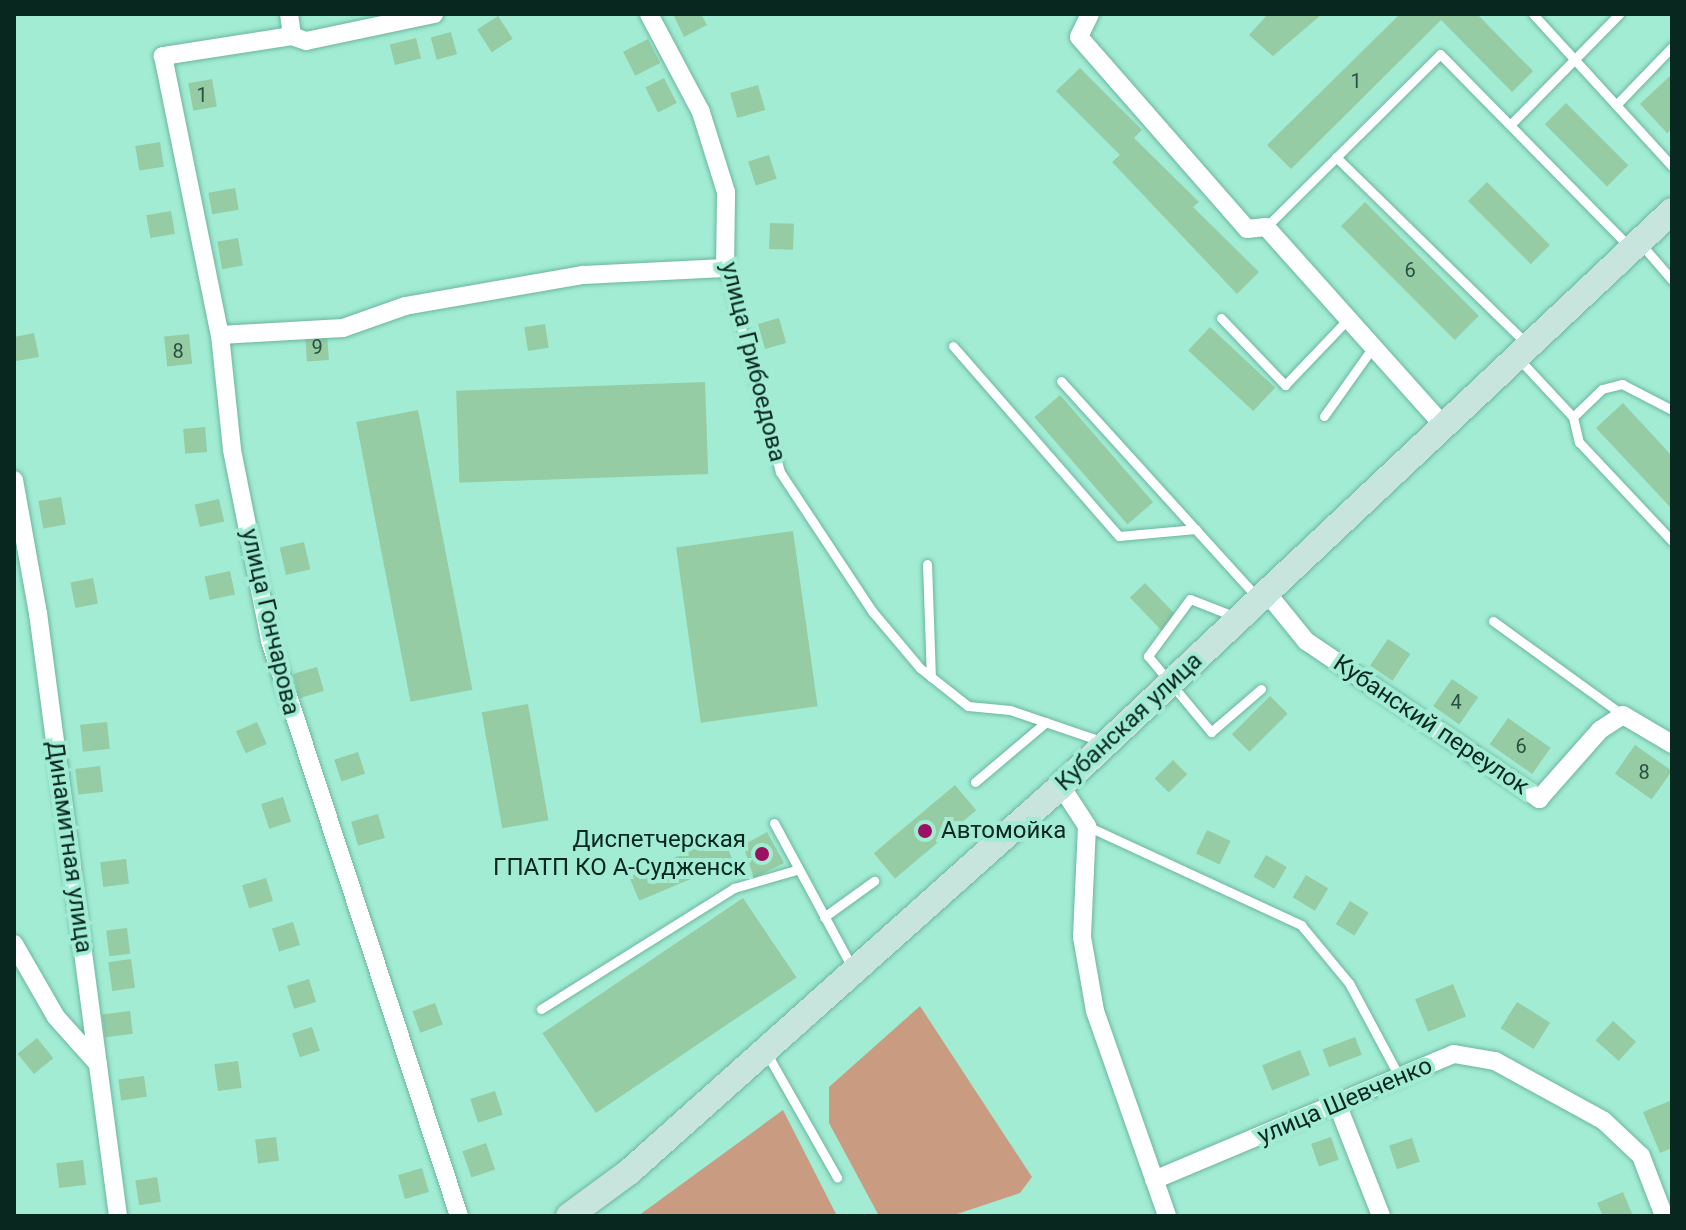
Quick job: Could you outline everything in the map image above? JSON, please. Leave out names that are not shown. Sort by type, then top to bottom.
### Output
[{"type":"street","points":[[289,14],[292,36],[333,37],[434,14]]},
{"type":"street","name":"улица Грибоедова","points":[[649,14],[701,112],[726,192],[725,268]]},
{"type":"street","points":[[1090,14],[1079,37],[1247,229],[1266,227],[1442,424]]},
{"type":"street","name":"улица Гончарова","points":[[292,36],[163,56],[220,335],[232,450],[274,656],[459,1216]]},
{"type":"street","name":"Кубанская улица","points":[[569,1216],[765,1051],[1061,786],[1442,424],[1672,211]]},
{"type":"street","points":[[220,335],[343,328],[405,306],[583,275],[725,268]]},
{"type":"street","name":"Динамитная улица","points":[[14,480],[118,1216]]},
{"type":"street","name":"Кубанский переулок","points":[[1263,596],[1306,641],[1539,799],[1600,730],[1623,715]]},
{"type":"street","points":[[1623,715],[1672,744]]},
{"type":"street","points":[[1061,786],[1087,826],[1082,937],[1095,1011],[1167,1216]]},
{"type":"street","points":[[14,944],[56,1017],[98,1064]]},
{"type":"street","name":"улица Шевченко","points":[[1154,1180],[1338,1106],[1454,1054],[1495,1061],[1560,1094],[1641,1156],[1664,1216]]},
{"type":"street","points":[[1338,1106],[1381,1216]]},
{"type":"lane","points":[[1533,14],[1672,166]]},
{"type":"lane","points":[[1510,125],[1619,14]]},
{"type":"lane","points":[[1616,105],[1672,47]]},
{"type":"lane","points":[[1266,227],[1440,54],[1672,280]]},
{"type":"lane","points":[[1336,157],[1522,350],[1573,417],[1579,442],[1672,541]]},
{"type":"lane","name":"улица Грибоедова","points":[[725,268],[780,472],[872,611],[931,677],[968,706],[1046,722],[1107,743]]},
{"type":"lane","points":[[1221,318],[1285,385],[1348,319]]},
{"type":"lane","points":[[953,346],[1119,536],[1196,529]]},
{"type":"lane","points":[[1324,416],[1373,347]]},
{"type":"lane","points":[[1061,381],[1196,529],[1263,596]]},
{"type":"lane","points":[[1573,417],[1602,389],[1622,384],[1672,410]]},
{"type":"lane","points":[[927,564],[931,677]]},
{"type":"lane","points":[[1240,618],[1190,599],[1148,656],[1168,686],[1211,732],[1261,689]]},
{"type":"lane","points":[[1493,621],[1623,715]]},
{"type":"lane","points":[[975,782],[1046,722]]},
{"type":"lane","points":[[774,823],[796,870],[855,972]]},
{"type":"lane","points":[[1087,826],[1301,925],[1349,983],[1400,1078]]},
{"type":"lane","points":[[541,1009],[734,888],[796,870]]},
{"type":"lane","points":[[824,917],[874,881]]},
{"type":"lane","points":[[765,1051],[837,1177]]},
{"type":"shaded area","points":[[920,1006],[1032,1177],[1020,1193],[951,1216],[879,1216],[829,1123],[829,1087]]},
{"type":"shaded area","points":[[783,1110],[837,1216],[638,1216]]},
{"type":"building","points":[[673,14],[701,14],[707,25],[684,37]]},
{"type":"building","points":[[1268,14],[1322,14],[1273,56],[1249,35]]},
{"type":"building","points":[[1400,14],[1477,14],[1533,71],[1512,92],[1441,20],[1291,169],[1267,145]]},
{"type":"building","points":[[498,16],[513,39],[492,52],[477,30]]},
{"type":"building","points":[[451,32],[457,54],[437,60],[431,37]]},
{"type":"building","points":[[416,38],[421,58],[395,65],[390,45]]},
{"type":"building","points":[[648,39],[660,63],[635,76],[623,52]]},
{"type":"building","points":[[1080,68],[1142,130],[1134,138],[1199,202],[1193,207],[1259,272],[1237,294],[1112,162],[1120,155],[1056,91]]},
{"type":"building","points":[[1672,74],[1672,129],[1667,133],[1640,104]]},
{"type":"building","points":[[664,78],[677,103],[658,112],[645,88]]},
{"type":"building","points":[[212,79],[217,107],[193,111],[188,83]]},
{"type":"building","points":[[758,85],[765,110],[737,118],[730,93]]},
{"type":"building","points":[[1566,103],[1628,165],[1607,186],[1545,124]]},
{"type":"building","points":[[160,142],[164,167],[139,171],[135,146]]},
{"type":"building","points":[[769,155],[777,179],[756,186],[748,162]]},
{"type":"building","points":[[1487,182],[1550,245],[1531,264],[1468,201]]},
{"type":"building","points":[[235,188],[239,210],[212,214],[208,193]]},
{"type":"building","points":[[1365,202],[1479,316],[1455,340],[1341,226]]},
{"type":"building","points":[[171,211],[175,234],[150,238],[146,215]]},
{"type":"building","points":[[770,223],[794,224],[793,250],[769,249]]},
{"type":"building","points":[[238,238],[243,266],[222,269],[217,242]]},
{"type":"building","points":[[779,318],[786,343],[765,349],[758,324]]},
{"type":"building","points":[[545,324],[549,348],[528,351],[524,327]]},
{"type":"building","points":[[1210,327],[1275,388],[1253,411],[1188,350]]},
{"type":"building","points":[[34,333],[39,357],[16,361],[14,337]]},
{"type":"building","points":[[327,333],[329,360],[307,361],[305,335]]},
{"type":"building","points":[[189,334],[192,364],[167,366],[164,337]]},
{"type":"building","points":[[705,382],[708,474],[459,483],[456,391]]},
{"type":"building","points":[[1060,395],[1153,502],[1128,524],[1034,417]]},
{"type":"building","points":[[1623,403],[1672,456],[1672,509],[1596,428]]},
{"type":"building","points":[[418,410],[472,690],[411,702],[356,422]]},
{"type":"building","points":[[205,427],[207,452],[185,454],[183,429]]},
{"type":"building","points":[[61,497],[66,525],[43,529],[38,501]]},
{"type":"building","points":[[219,499],[224,521],[200,527],[195,505]]},
{"type":"building","points":[[793,531],[818,706],[701,723],[676,547]]},
{"type":"building","points":[[304,542],[310,569],[286,575],[280,548]]},
{"type":"building","points":[[230,571],[235,594],[210,600],[205,576]]},
{"type":"building","points":[[93,578],[98,604],[75,608],[70,582]]},
{"type":"building","points":[[1145,583],[1177,616],[1162,631],[1130,598]]},
{"type":"building","points":[[1388,639],[1410,654],[1392,681],[1370,666]]},
{"type":"building","points":[[317,667],[324,691],[300,698],[293,674]]},
{"type":"building","points":[[1452,679],[1478,697],[1459,724],[1433,706]]},
{"type":"building","points":[[1270,696],[1288,714],[1249,752],[1232,734]]},
{"type":"building","points":[[528,704],[548,820],[502,828],[482,712]]},
{"type":"building","points":[[1508,718],[1551,748],[1532,774],[1490,744]]},
{"type":"building","points":[[107,722],[110,749],[83,752],[80,725]]},
{"type":"building","points":[[257,722],[267,744],[246,753],[236,731]]},
{"type":"building","points":[[1635,745],[1672,771],[1652,799],[1615,774]]},
{"type":"building","points":[[358,752],[365,774],[341,782],[334,760]]},
{"type":"building","points":[[1173,760],[1187,774],[1169,793],[1155,778]]},
{"type":"building","points":[[100,766],[103,792],[78,795],[75,769]]},
{"type":"building","name":"Автомойка","points":[[955,785],[976,810],[895,878],[874,853]]},
{"type":"building","points":[[283,797],[291,822],[269,829],[261,804]]},
{"type":"building","points":[[378,814],[385,838],[358,846],[351,822]]},
{"type":"building","points":[[1207,830],[1231,841],[1220,865],[1196,854]]},
{"type":"building","name":"Диспетчерская ГПАТП КО А-Судженск","points":[[767,832],[784,863],[754,878],[743,845]]},
{"type":"building","points":[[723,837],[733,861],[639,901],[629,877]]},
{"type":"building","points":[[1266,855],[1287,867],[1274,889],[1254,877]]},
{"type":"building","points":[[126,859],[129,884],[103,887],[100,862]]},
{"type":"building","points":[[1306,875],[1328,888],[1315,911],[1293,897]]},
{"type":"building","points":[[266,878],[273,901],[249,908],[242,885]]},
{"type":"building","points":[[743,898],[797,978],[596,1113],[542,1033]]},
{"type":"building","points":[[1350,901],[1369,913],[1354,936],[1336,924]]},
{"type":"building","points":[[293,922],[300,945],[279,951],[272,928]]},
{"type":"building","points":[[127,928],[130,954],[109,956],[106,931]]},
{"type":"building","points":[[131,959],[135,988],[112,991],[108,962]]},
{"type":"building","points":[[309,979],[316,1002],[294,1009],[287,986]]},
{"type":"building","points":[[1453,984],[1466,1016],[1428,1032],[1415,999]]},
{"type":"building","points":[[1517,1002],[1550,1023],[1534,1049],[1501,1028]]},
{"type":"building","points":[[435,1003],[443,1025],[420,1033],[412,1011]]},
{"type":"building","points":[[130,1011],[133,1034],[105,1037],[102,1014]]},
{"type":"building","points":[[1613,1021],[1636,1042],[1619,1061],[1596,1040]]},
{"type":"building","points":[[312,1027],[320,1051],[300,1057],[292,1033]]},
{"type":"building","points":[[1355,1037],[1362,1055],[1329,1067],[1322,1050]]},
{"type":"building","points":[[37,1038],[53,1058],[34,1074],[18,1054]]},
{"type":"building","points":[[1300,1050],[1310,1075],[1272,1090],[1262,1065]]},
{"type":"building","points":[[238,1061],[242,1088],[218,1091],[214,1064]]},
{"type":"building","points":[[144,1076],[147,1097],[121,1100],[118,1080]]},
{"type":"building","points":[[495,1091],[503,1115],[478,1123],[470,1099]]},
{"type":"building","points":[[1672,1100],[1672,1148],[1660,1153],[1643,1112]]},
{"type":"building","points":[[276,1137],[279,1161],[258,1163],[255,1140]]},
{"type":"building","points":[[1331,1137],[1339,1160],[1319,1167],[1311,1144]]},
{"type":"building","points":[[1412,1138],[1420,1162],[1397,1169],[1389,1145]]},
{"type":"building","points":[[486,1143],[495,1169],[471,1178],[462,1151]]},
{"type":"building","points":[[83,1160],[86,1185],[59,1188],[56,1163]]},
{"type":"building","points":[[422,1168],[429,1192],[405,1199],[398,1175]]},
{"type":"building","points":[[157,1177],[161,1202],[139,1205],[135,1180]]},
{"type":"building","points":[[1623,1192],[1633,1216],[1603,1216],[1597,1203]]},
{"type":"place","name":"Автомойка","points":[[925,831]]},
{"type":"place","name":"Диспетчерская ГПАТП КО А-Судженск","points":[[762,854]]}]
